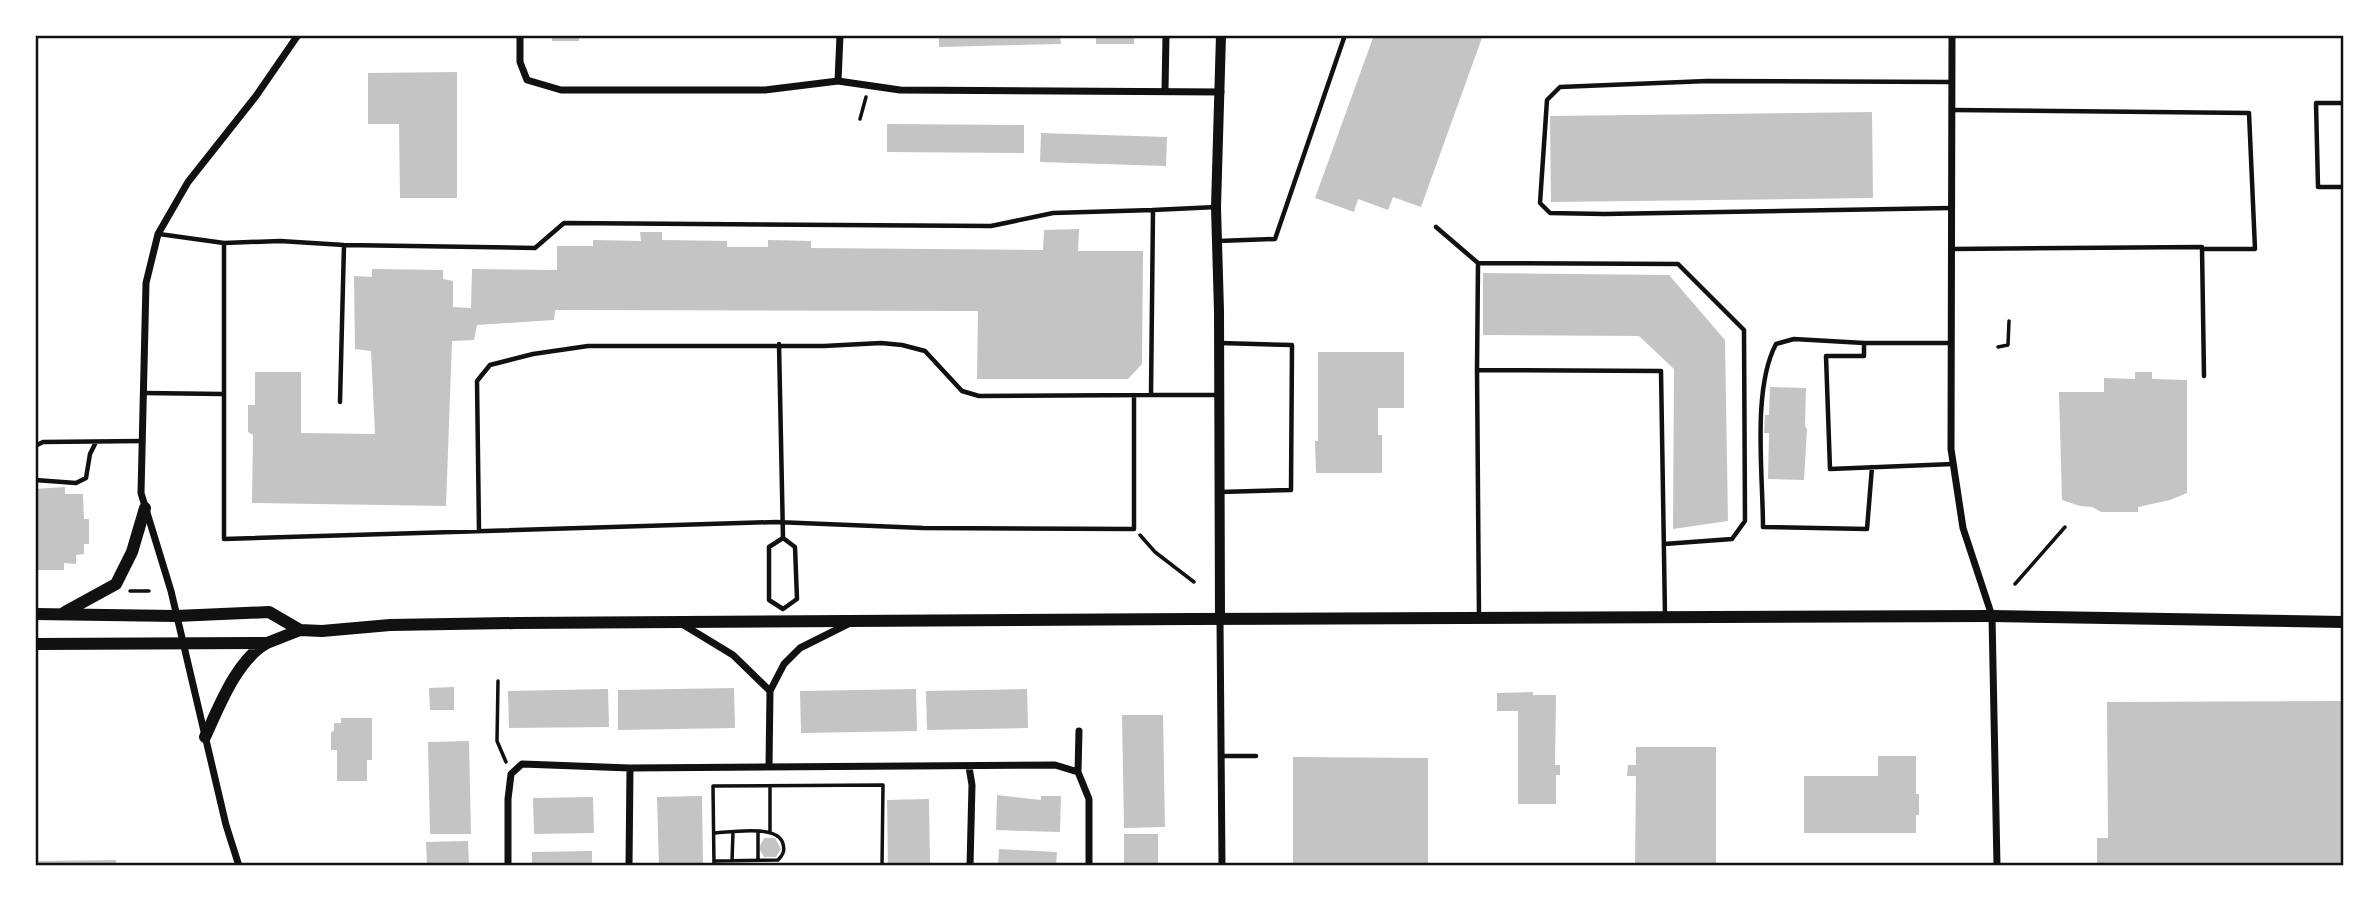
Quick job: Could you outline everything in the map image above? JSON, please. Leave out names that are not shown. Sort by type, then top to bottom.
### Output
[{"type":"main road","points":[[62,613],[116,584],[132,552],[145,508]]},
{"type":"main road","points":[[35,614],[176,616],[269,612],[300,630]]},
{"type":"main road","points":[[205,737],[230,683],[258,648],[300,630],[322,631],[390,625],[679,622],[784,615],[852,622],[1992,616],[2344,622]]},
{"type":"main road","points":[[35,644],[267,643]]},
{"type":"street","points":[[239,866],[226,825],[171,591],[141,493],[146,283],[158,234],[188,182],[256,96],[298,35]]},
{"type":"street","points":[[520,35],[520,62],[527,80],[561,90],[765,90],[838,80],[900,90],[1220,92]]},
{"type":"street","points":[[838,80],[840,35]]},
{"type":"street","points":[[1165,90],[1166,35]]},
{"type":"street","points":[[1221,35],[1216,207],[1220,395],[1222,866]]},
{"type":"street","points":[[1952,35],[1951,449],[1963,528],[1992,616],[1997,866]]},
{"type":"street","points":[[679,622],[733,655],[770,691]]},
{"type":"street","points":[[769,767],[770,691],[784,664],[800,648],[852,622]]},
{"type":"street","points":[[1079,731],[1078,772],[1089,799],[1089,866]]},
{"type":"street","points":[[508,866],[508,799],[511,774],[522,764],[630,768],[1055,765],[1078,772]]},
{"type":"street","points":[[969,766],[970,866]]},
{"type":"street","points":[[629,866],[630,768]]},
{"type":"lane","points":[[1217,242],[1275,239],[1345,35]]},
{"type":"lane","points":[[1952,82],[1707,81],[1559,87],[1547,100],[1540,203],[1550,213],[1604,214],[1952,208]]},
{"type":"lane","points":[[2344,103],[2316,103],[2318,187],[2344,187]]},
{"type":"lane","points":[[1952,110],[2249,113],[2255,249],[1952,249]]},
{"type":"lane","points":[[158,234],[224,243],[280,241],[344,245],[534,248],[564,223],[991,226],[1053,213],[1216,207]]},
{"type":"lane","points":[[1151,395],[1153,210]]},
{"type":"lane","points":[[1436,228],[1478,263],[1678,264],[1744,330],[1745,521],[1732,539],[1664,544]]},
{"type":"lane","points":[[224,243],[224,539],[782,523],[923,528],[1134,528],[1135,395]]},
{"type":"lane","points":[[340,402],[344,245]]},
{"type":"lane","points":[[2202,249],[2204,376]]},
{"type":"lane","points":[[1478,263],[1479,618]]},
{"type":"lane","points":[[1872,467],[1867,529],[1763,527],[1762,414],[1770,355],[1776,344],[1794,339],[1864,343],[1952,343]]},
{"type":"lane","points":[[1219,343],[1292,345],[1291,490],[1220,492]]},
{"type":"lane","points":[[1864,343],[1864,356],[1826,356],[1830,469],[1954,464]]},
{"type":"lane","points":[[779,344],[783,538],[794,547],[797,599],[784,615],[769,600],[769,547],[783,538]]},
{"type":"lane","points":[[479,531],[477,381],[490,366],[533,354],[588,346],[902,345],[925,351],[962,391],[978,396],[1220,395]]},
{"type":"lane","points":[[1477,370],[1661,371],[1665,617]]},
{"type":"lane","points":[[143,393],[223,394]]},
{"type":"lane","points":[[35,446],[43,442],[144,441]]},
{"type":"lane","points":[[35,480],[76,483],[86,478],[90,454],[96,442]]},
{"type":"lane","points":[[1221,756],[1256,756]]},
{"type":"path","points":[[860,119],[869,85]]},
{"type":"path","points":[[1998,347],[2008,345],[2009,321]]},
{"type":"path","points":[[2015,584],[2065,527]]},
{"type":"path","points":[[1134,528],[1155,552],[1194,582]]},
{"type":"path","points":[[123,590],[149,591]]},
{"type":"path","points":[[498,681],[497,741],[511,774]]},
{"type":"path","points":[[714,833],[770,831],[782,839],[783,856],[778,860],[714,863],[713,786],[883,785],[882,866]]},
{"type":"path","points":[[770,831],[771,786]]},
{"type":"path","points":[[758,831],[758,860]]},
{"type":"path","points":[[732,861],[733,832]]},
{"type":"path","points":[[771,860],[771,866]]},
{"type":"building","points":[[552,35],[579,35],[579,41],[552,41]]},
{"type":"building","points":[[939,35],[1060,35],[1061,44],[939,47]]},
{"type":"building","points":[[1096,35],[1134,35],[1134,44],[1096,44]]},
{"type":"building","points":[[1374,35],[1483,35],[1421,207],[1393,197],[1388,210],[1358,199],[1354,212],[1315,198]]},
{"type":"building","points":[[457,72],[457,198],[400,198],[399,124],[368,124],[368,73]]},
{"type":"building","points":[[1872,112],[1873,198],[1551,202],[1550,116]]},
{"type":"building","points":[[887,124],[1024,125],[1024,153],[887,152]]},
{"type":"building","points":[[1041,133],[1167,137],[1166,166],[1040,162]]},
{"type":"building","points":[[1079,229],[1078,251],[1143,251],[1142,364],[1128,379],[977,379],[978,311],[555,310],[554,320],[477,325],[474,340],[452,341],[446,506],[252,503],[253,435],[248,432],[248,405],[255,405],[255,372],[301,372],[301,433],[375,434],[371,351],[355,349],[354,276],[372,277],[372,269],[443,270],[443,279],[453,281],[453,307],[471,308],[472,269],[557,270],[557,246],[593,246],[593,240],[641,241],[640,232],[662,232],[662,240],[727,241],[727,247],[768,247],[768,240],[811,241],[811,248],[1043,250],[1044,230]]},
{"type":"building","points":[[1483,273],[1669,275],[1725,340],[1728,521],[1673,529],[1674,369],[1639,336],[1483,335]]},
{"type":"building","points":[[1318,352],[1404,352],[1404,408],[1378,408],[1378,435],[1382,435],[1382,473],[1316,473]]},
{"type":"building","points":[[2135,372],[2152,372],[2152,379],[2187,380],[2187,493],[2138,507],[2138,512],[2101,512],[2092,507],[2062,500],[2059,392],[2104,392],[2104,378],[2135,379]]},
{"type":"building","points":[[1770,387],[1806,388],[1804,480],[1768,479],[1769,433],[1764,433],[1765,415],[1769,415]]},
{"type":"building","points":[[65,487],[65,494],[83,494],[84,519],[89,519],[89,544],[84,544],[84,554],[76,555],[76,564],[64,563],[64,570],[35,570],[35,489]]},
{"type":"building","points":[[454,687],[454,710],[430,710],[429,688]]},
{"type":"building","points":[[734,688],[735,728],[618,730],[618,690]]},
{"type":"building","points":[[608,689],[609,727],[509,728],[508,691]]},
{"type":"building","points":[[916,689],[917,731],[801,733],[800,691]]},
{"type":"building","points":[[1027,689],[1028,728],[927,730],[926,691]]},
{"type":"building","points":[[1533,692],[1533,695],[1556,695],[1555,765],[1560,765],[1560,775],[1556,775],[1556,804],[1518,804],[1518,711],[1497,711],[1497,693]]},
{"type":"building","points":[[2344,701],[2344,866],[2097,866],[2097,838],[2108,838],[2107,702]]},
{"type":"building","points":[[1122,715],[1163,715],[1165,827],[1124,828]]},
{"type":"building","points":[[341,718],[372,718],[372,760],[367,760],[367,781],[337,781],[337,750],[331,750],[331,732],[334,731],[334,723],[341,723]]},
{"type":"building","points":[[469,741],[471,834],[430,834],[428,742]]},
{"type":"building","points":[[1636,747],[1716,747],[1716,866],[1635,866],[1636,776],[1627,776],[1628,765],[1636,765]]},
{"type":"building","points":[[1878,756],[1916,756],[1919,815],[1916,815],[1916,833],[1804,833],[1804,776],[1878,776]]},
{"type":"building","points":[[1293,757],[1428,758],[1428,866],[1293,866]]},
{"type":"building","points":[[997,795],[1041,800],[1041,796],[1061,796],[1060,832],[996,830]]},
{"type":"building","points":[[702,796],[703,866],[659,866],[657,797]]},
{"type":"building","points":[[593,797],[594,833],[534,834],[533,798]]},
{"type":"building","points":[[929,799],[930,866],[888,866],[887,800]]},
{"type":"building","points":[[1124,834],[1158,834],[1158,866],[1124,866]]},
{"type":"building","points":[[764,838],[775,838],[781,849],[776,857],[764,857],[759,848]]},
{"type":"building","points":[[468,841],[469,866],[427,866],[426,842]]},
{"type":"building","points":[[999,849],[1057,852],[1056,866],[998,866]]},
{"type":"building","points":[[592,851],[592,866],[532,866],[532,852]]},
{"type":"building","points":[[116,860],[116,866],[35,866],[35,861]]}]
